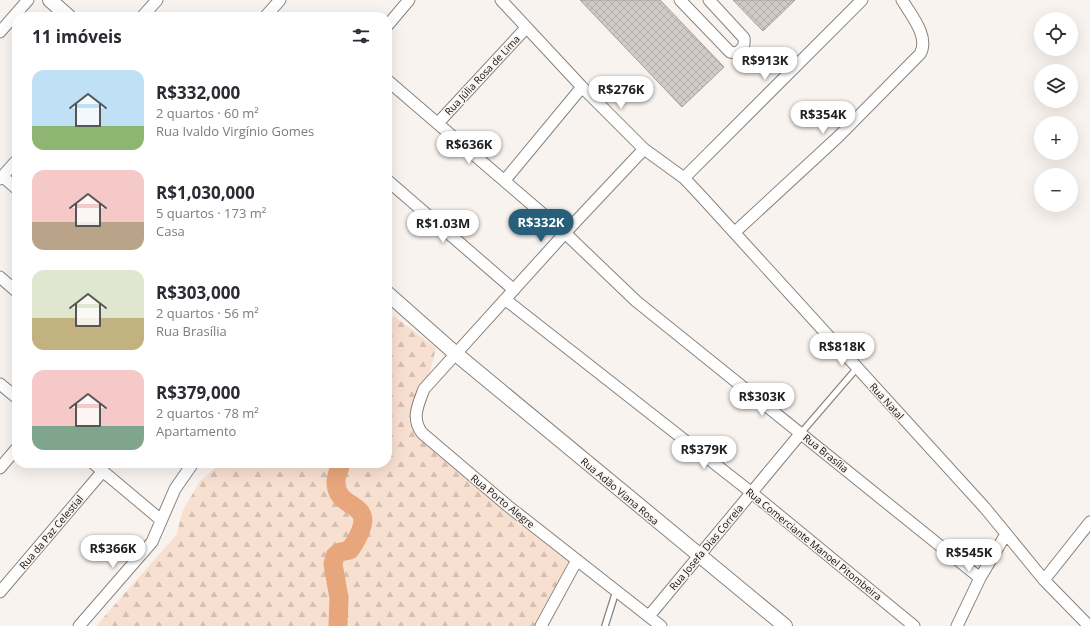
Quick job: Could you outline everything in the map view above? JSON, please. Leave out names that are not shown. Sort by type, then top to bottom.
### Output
[{"type":"street","points":[[18,12],[28,0]]},
{"type":"street","points":[[50,0],[63,12]]},
{"type":"street","points":[[146,12],[157,0]]},
{"type":"street","points":[[269,12],[280,0]]},
{"type":"street","points":[[392,20],[409,0]]},
{"type":"street","points":[[680,0],[730,52],[736,53],[742,50],[745,43],[744,38],[709,0]]},
{"type":"street","points":[[684,178],[862,0]]},
{"type":"street","points":[[736,232],[839,136],[920,54],[923,46],[920,31],[902,0]]},
{"type":"street","name":"Rua Natal","points":[[504,1],[526,28],[582,88],[644,149],[684,178],[736,232],[985,508],[1044,580],[1089,626]]},
{"type":"street","points":[[0,32],[12,18]]},
{"type":"street","name":"Rua Júlia Rosa de Lima","points":[[438,123],[526,28]]},
{"type":"street","name":"Rua Brasília","points":[[392,84],[565,233],[636,301],[980,578]]},
{"type":"street","points":[[505,180],[582,88]]},
{"type":"street","name":"Rua Porto Alegre","points":[[644,149],[565,233],[424,389],[415,418],[417,427],[422,433],[508,506],[660,626]]},
{"type":"street","points":[[12,166],[1,178],[12,186]]},
{"type":"street","points":[[392,184],[514,290]]},
{"type":"street","points":[[0,277],[12,288]]},
{"type":"street","name":"Rua Adão Viana Rosa","points":[[392,297],[456,354],[698,556],[785,626]]},
{"type":"street","name":"Rua Comerciante Manoel Pitombeira","points":[[506,300],[752,493],[914,626]]},
{"type":"street","points":[[0,384],[12,394]]},
{"type":"street","name":"Rua Josefa Dias Correia","points":[[648,616],[801,433]]},
{"type":"street","points":[[0,468],[12,454]]},
{"type":"street","points":[[99,468],[161,520]]},
{"type":"street","points":[[79,626],[152,542],[175,489],[190,468]]},
{"type":"street","name":"Rua da Paz Celestial","points":[[0,592],[103,472]]},
{"type":"street","points":[[1044,580],[1090,522]]},
{"type":"street","points":[[957,626],[980,578],[1006,534]]},
{"type":"street","points":[[541,626],[577,560]]},
{"type":"lane","name":"Rua Josefa Dias Correia","points":[[801,433],[858,368]]},
{"type":"lane","points":[[606,626],[616,591]]},
{"type":"green space","points":[[394,316],[436,348],[416,426],[572,560],[535,626],[96,626],[177,534],[182,512],[200,481],[215,468],[392,468],[392,318]]},
{"type":"building","points":[[580,0],[660,0],[724,67],[682,107]]},
{"type":"building","points":[[733,0],[795,0],[763,31]]},
{"type":"waterway","points":[[338,626],[339,598],[333,564],[335,556],[340,552],[350,550],[360,533],[363,521],[361,513],[343,499],[338,492],[336,479],[339,468]]}]
